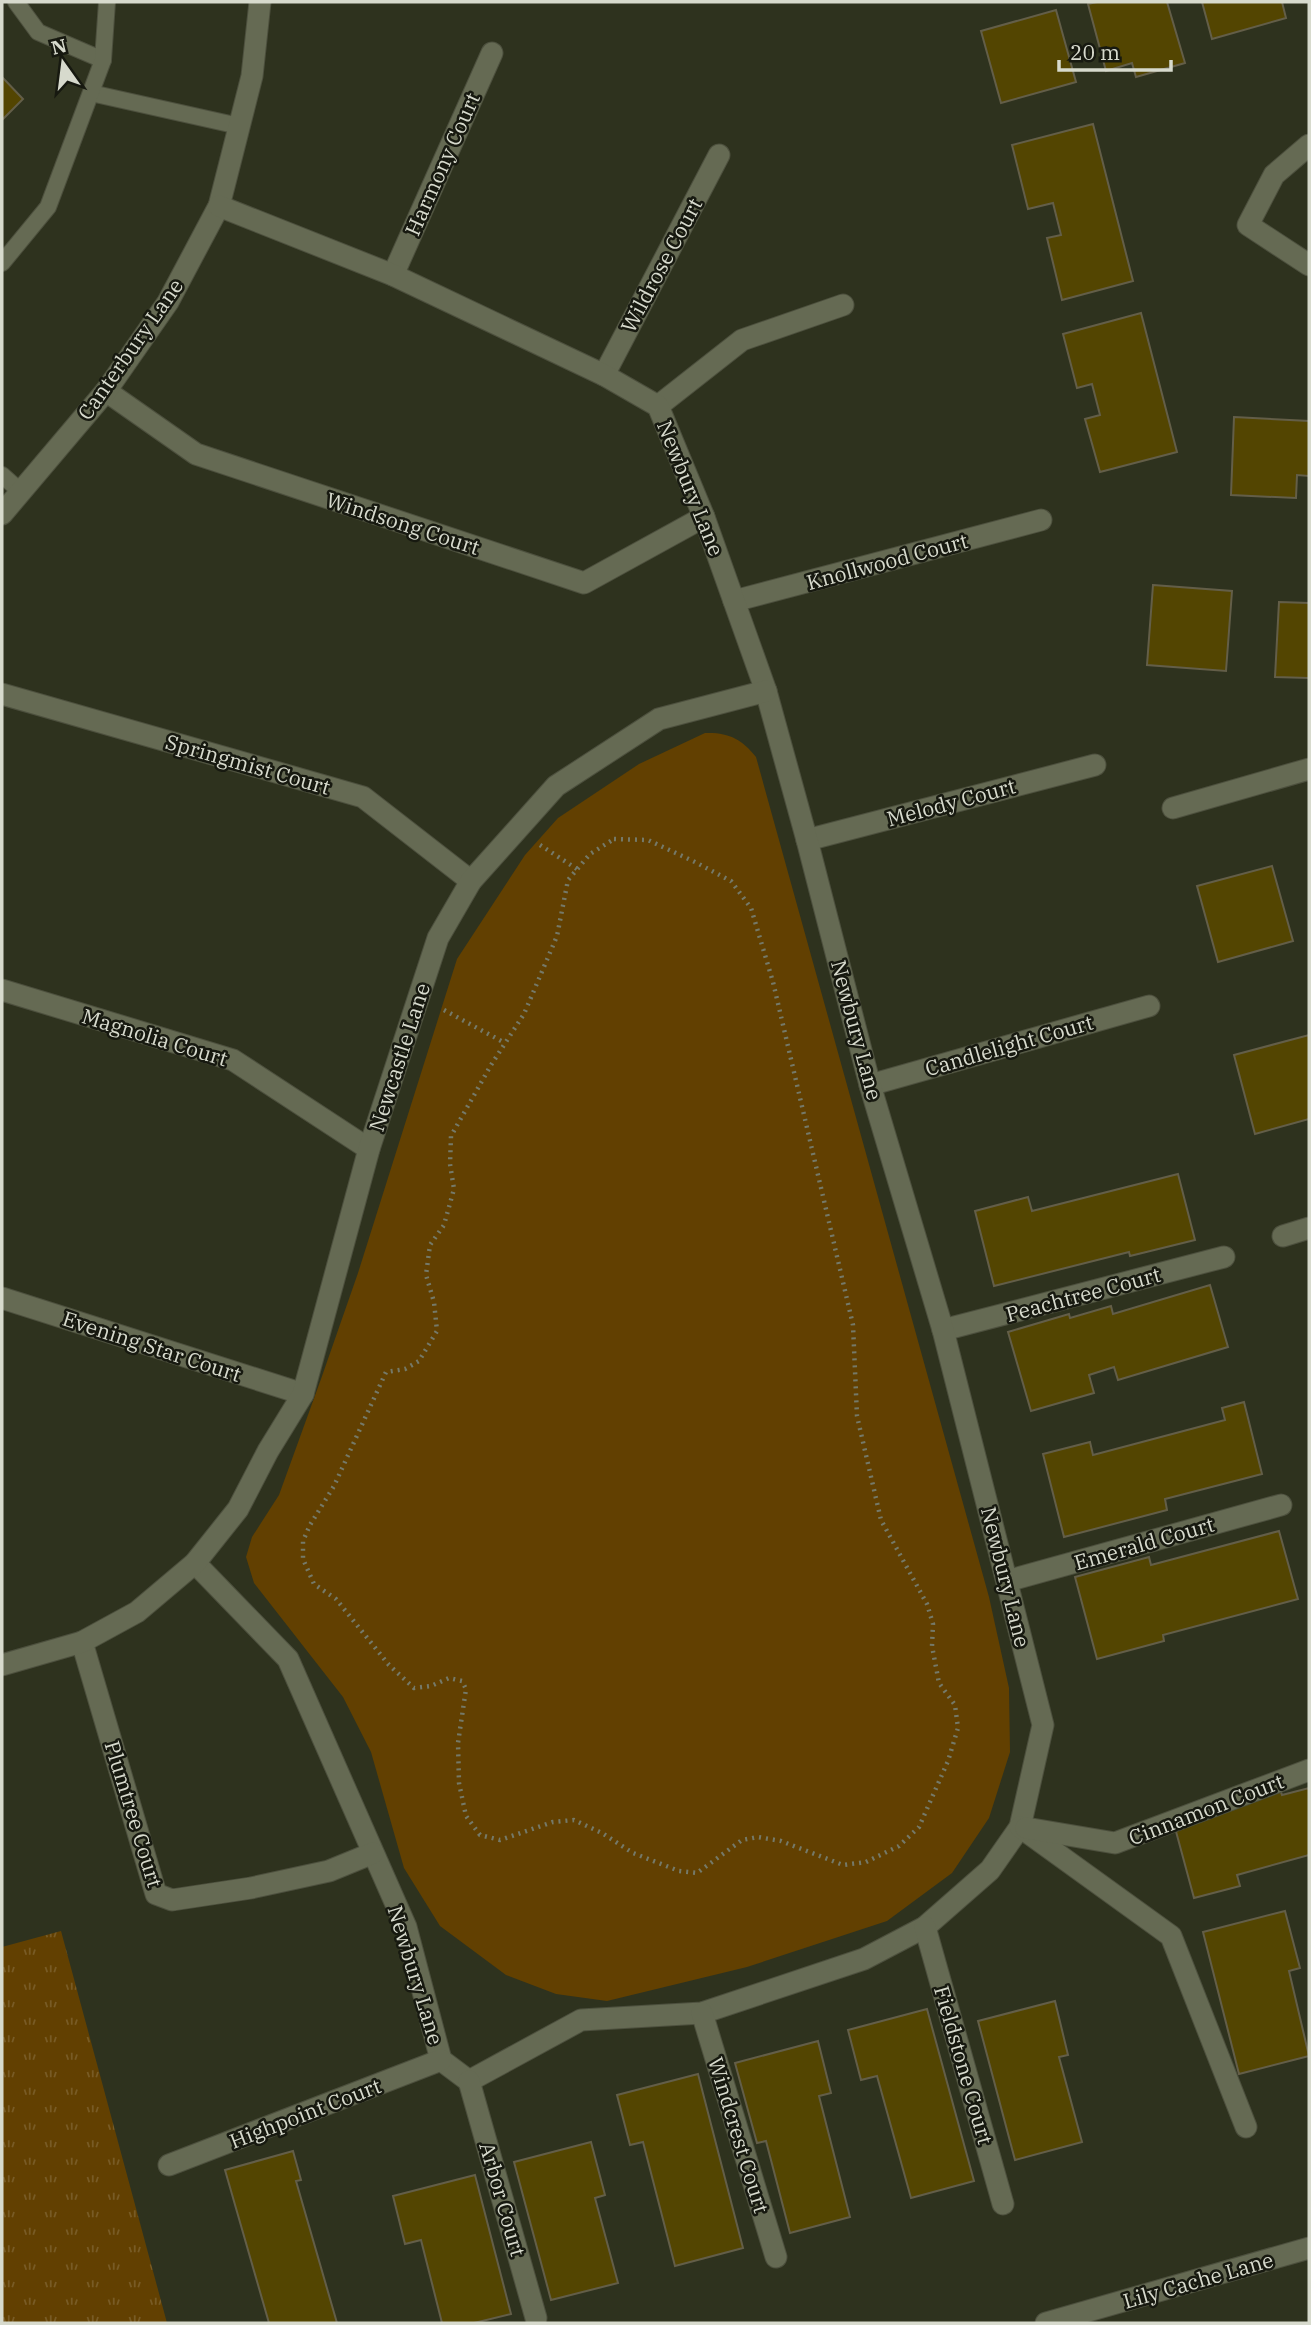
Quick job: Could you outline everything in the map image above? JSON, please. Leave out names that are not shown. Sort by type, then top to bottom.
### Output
[{"type":"street","name":"Canterbury Lane","points":[[2,514],[106,391],[168,302],[219,206],[252,76],[260,2]]},
{"type":"street","name":"Harmony Court","points":[[393,275],[492,53]]},
{"type":"street","points":[[1309,145],[1274,175],[1248,225],[1309,265]]},
{"type":"street","name":"Wildrose Court","points":[[604,375],[719,155]]},
{"type":"street","name":"Newbury Lane","points":[[195,1563],[288,1659],[406,1927],[441,2060],[469,2081],[581,2020],[702,2013],[864,1959],[925,1927],[990,1870],[1020,1827],[1043,1725],[1007,1581],[943,1330],[870,1085],[766,691],[704,517],[658,406],[604,375],[393,275],[219,206]]},
{"type":"street","points":[[658,406],[742,340],[843,305]]},
{"type":"street","name":"Windsong Court","points":[[106,391],[196,454],[584,583],[704,517]]},
{"type":"street","name":"Knollwood Court","points":[[734,601],[1041,520]]},
{"type":"street","name":"Newcastle Lane","points":[[195,1563],[238,1509],[268,1451],[303,1394],[369,1149],[418,997],[438,938],[471,881],[556,786],[659,719],[766,691]]},
{"type":"street","name":"Springmist Court","points":[[2,694],[363,797],[471,881]]},
{"type":"street","name":"Melody Court","points":[[807,840],[1095,765]]},
{"type":"street","points":[[1173,808],[1309,769]]},
{"type":"street","name":"Magnolia Court","points":[[2,990],[233,1060],[369,1149]]},
{"type":"street","name":"Candlelight Court","points":[[870,1085],[1149,1006]]},
{"type":"street","points":[[1283,1237],[1309,1228]]},
{"type":"street","name":"Peachtree Court","points":[[943,1330],[1224,1257]]},
{"type":"street","name":"Evening Star Court","points":[[2,1298],[303,1394]]},
{"type":"street","name":"Emerald Court","points":[[1007,1581],[1281,1505]]},
{"type":"street","points":[[2,1665],[82,1642],[137,1612],[195,1563]]},
{"type":"street","name":"Plumtree Court","points":[[82,1642],[156,1894],[172,1900],[262,1886],[329,1871],[373,1853]]},
{"type":"street","name":"Cinnamon Court","points":[[1020,1827],[1115,1843],[1309,1770]]},
{"type":"street","points":[[1020,1827],[1171,1936],[1246,2127]]},
{"type":"street","name":"Fieldstone Court","points":[[925,1927],[1003,2204]]},
{"type":"street","name":"Windcrest Court","points":[[702,2013],[776,2257]]},
{"type":"street","name":"Highpoint Court","points":[[169,2165],[441,2060]]},
{"type":"street","name":"Arbor Court","points":[[469,2081],[536,2318]]},
{"type":"street","name":"Lily Cache Lane","points":[[1046,2323],[1309,2248]]},
{"type":"lane","points":[[16,2],[38,32],[103,60]]},
{"type":"lane","points":[[2,263],[48,207],[103,60],[107,2]]},
{"type":"lane","points":[[91,93],[239,126]]},
{"type":"lane","points":[[2,475],[20,492]]},
{"type":"path","points":[[517,830],[577,869]]},
{"type":"path","points":[[614,839],[648,840],[731,881],[751,908],[773,982],[853,1325],[856,1416],[881,1520],[927,1604],[933,1624],[932,1646],[939,1683],[955,1705],[957,1728],[948,1761],[919,1827],[899,1846],[866,1862],[843,1865],[781,1842],[758,1838],[742,1840],[697,1873],[679,1871],[633,1853],[602,1833],[574,1820],[553,1822],[500,1840],[480,1835],[466,1816],[459,1783],[458,1742],[466,1689],[462,1681],[449,1678],[431,1686],[414,1688],[389,1665],[336,1599],[314,1584],[303,1559],[303,1541],[310,1525],[334,1486],[386,1372],[405,1370],[419,1362],[438,1331],[434,1302],[426,1275],[430,1245],[444,1225],[454,1189],[450,1164],[451,1136],[505,1043],[524,1014],[558,936],[568,880],[590,854],[614,839]]},
{"type":"path","points":[[418,997],[505,1043]]},
{"type":"green space","points":[[705,733],[734,738],[756,757],[989,1597],[1009,1688],[1010,1752],[989,1818],[952,1873],[887,1921],[747,1967],[607,2001],[556,1994],[506,1975],[440,1926],[404,1868],[371,1752],[343,1697],[254,1583],[246,1557],[252,1537],[279,1495],[321,1379],[358,1273],[457,959],[525,855],[558,818],[639,764]]},
{"type":"green space","points":[[61,1931],[167,2323],[2,2323],[2,1947]]},
{"type":"building","points":[[1167,2],[1185,63],[1136,77],[1132,63],[1106,71],[1088,4]]},
{"type":"building","points":[[1202,2],[1282,2],[1286,18],[1212,39]]},
{"type":"building","points":[[1056,10],[1076,82],[1001,103],[981,31]]},
{"type":"building","points":[[2,77],[23,99],[2,120]]},
{"type":"building","points":[[1093,124],[1133,281],[1062,300],[1047,238],[1061,235],[1053,203],[1028,209],[1012,145]]},
{"type":"building","points":[[1141,313],[1177,452],[1100,472],[1085,419],[1100,415],[1092,384],[1077,388],[1063,334]]},
{"type":"building","points":[[1234,417],[1309,421],[1309,476],[1297,475],[1296,498],[1231,495]]},
{"type":"building","points":[[1153,585],[1232,591],[1226,671],[1147,665]]},
{"type":"building","points":[[1279,602],[1309,603],[1309,678],[1275,677]]},
{"type":"building","points":[[1272,866],[1293,941],[1218,962],[1197,886]]},
{"type":"building","points":[[1309,1035],[1309,1119],[1255,1134],[1234,1055]]},
{"type":"building","points":[[1178,1174],[1195,1240],[1130,1256],[1129,1252],[994,1286],[975,1211],[1028,1197],[1032,1211]]},
{"type":"building","points":[[1210,1285],[1228,1347],[1118,1380],[1114,1367],[1089,1375],[1094,1393],[1031,1411],[1008,1332],[1069,1314],[1070,1318],[1111,1306],[1113,1314]]},
{"type":"building","points":[[1244,1402],[1262,1474],[1165,1499],[1167,1510],[1064,1537],[1043,1454],[1090,1442],[1093,1455],[1225,1420],[1222,1408]]},
{"type":"building","points":[[1279,1531],[1298,1599],[1163,1635],[1164,1641],[1097,1659],[1075,1577],[1149,1557],[1151,1565]]},
{"type":"building","points":[[1278,1784],[1282,1795],[1309,1788],[1309,1855],[1237,1875],[1240,1886],[1194,1898],[1171,1813]]},
{"type":"building","points":[[1285,1911],[1300,1968],[1289,1971],[1309,2056],[1239,2074],[1203,1932]]},
{"type":"building","points":[[1055,2001],[1068,2055],[1059,2057],[1082,2142],[1015,2160],[978,2021]]},
{"type":"building","points":[[927,2009],[974,2181],[911,2198],[877,2076],[861,2080],[848,2030]]},
{"type":"building","points":[[818,2041],[831,2093],[819,2096],[850,2217],[790,2233],[766,2141],[757,2143],[735,2063]]},
{"type":"building","points":[[698,2074],[743,2248],[675,2266],[643,2142],[630,2145],[617,2095]]},
{"type":"building","points":[[591,2142],[605,2195],[595,2198],[618,2283],[551,2300],[514,2162]]},
{"type":"building","points":[[293,2151],[301,2180],[296,2181],[337,2323],[269,2323],[225,2170]]},
{"type":"building","points":[[475,2175],[511,2314],[474,2323],[442,2323],[421,2240],[405,2244],[393,2196]]}]
